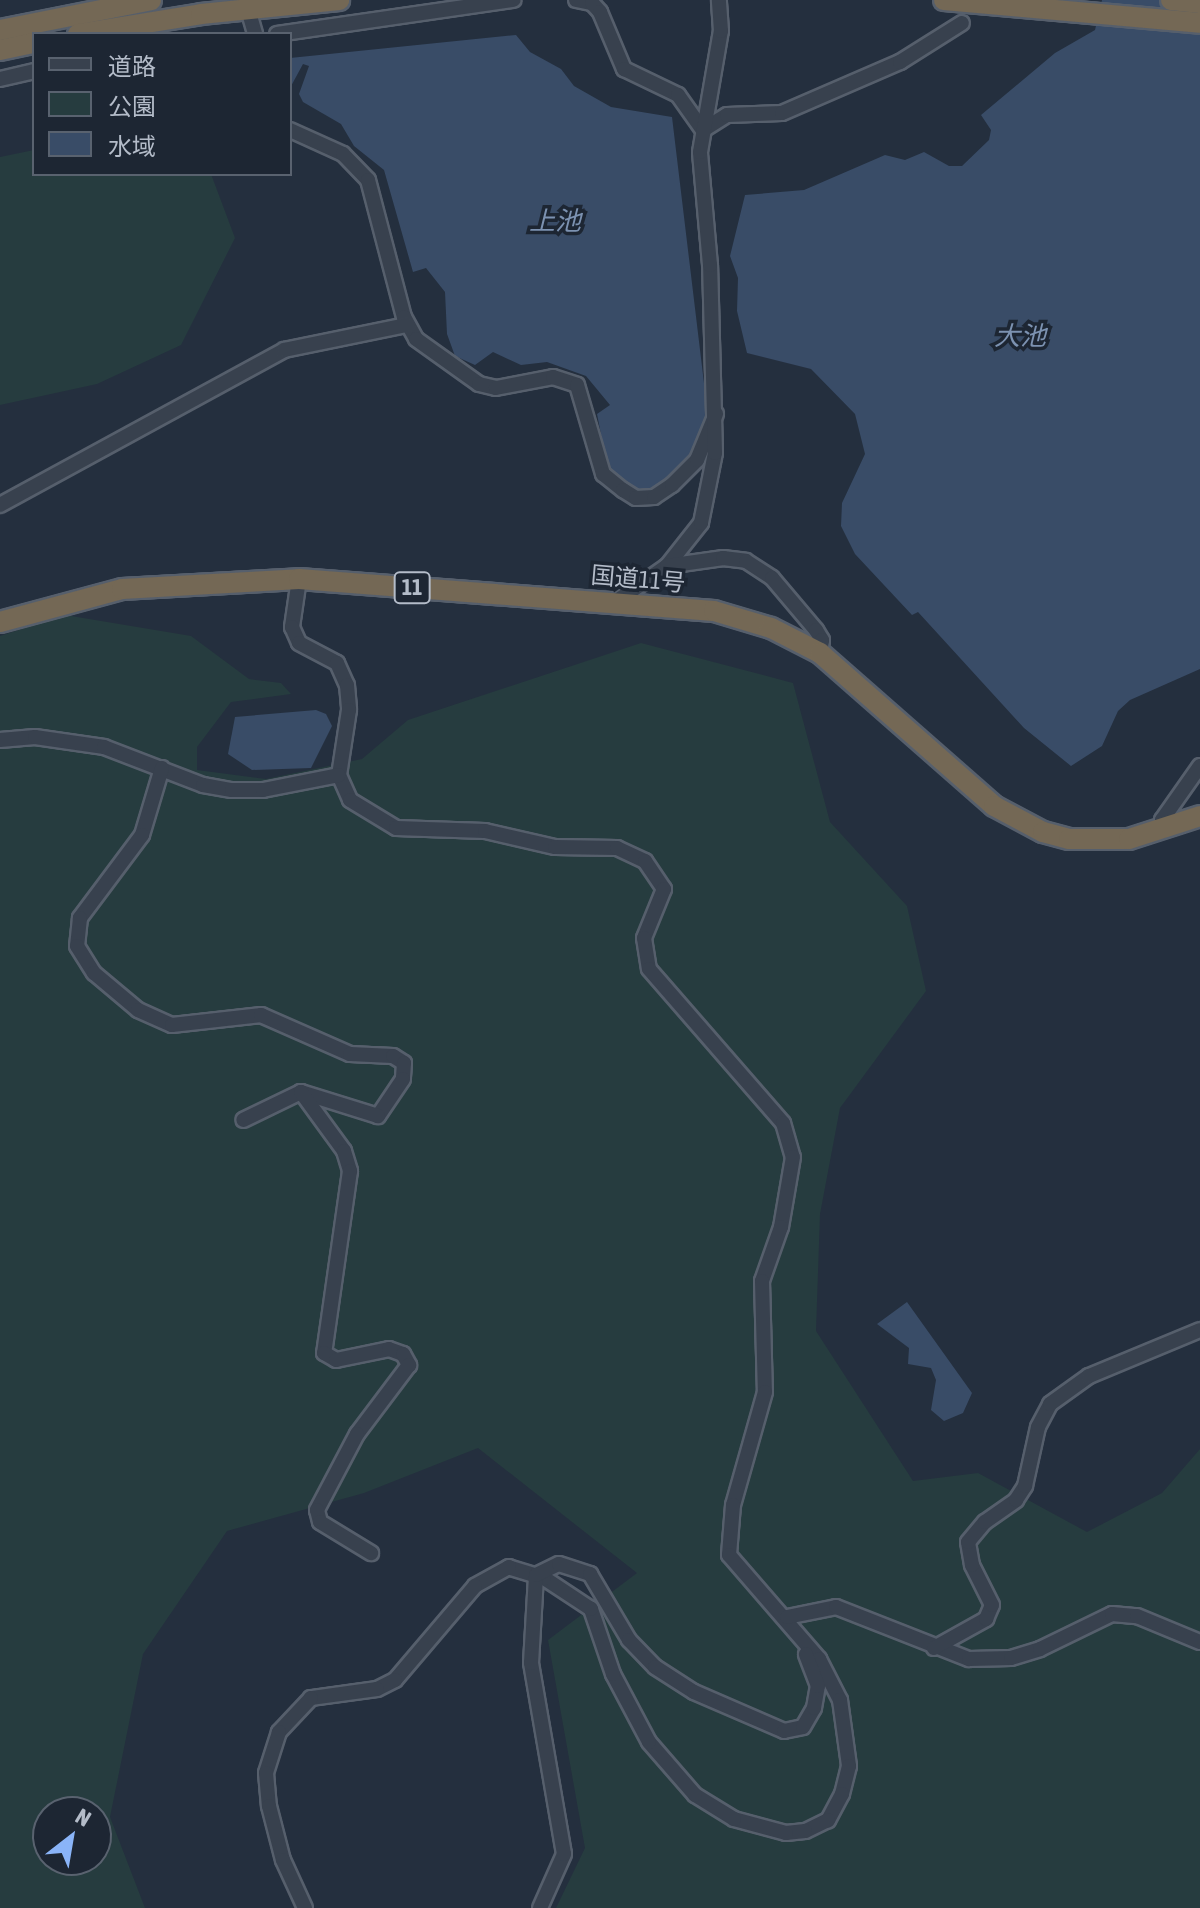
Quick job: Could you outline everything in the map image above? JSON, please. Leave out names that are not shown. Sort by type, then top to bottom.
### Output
[{"type":"highway","points":[[0,30],[151,0]]},
{"type":"highway","points":[[90,32],[201,14],[339,0]]},
{"type":"highway","points":[[944,0],[1200,23]]},
{"type":"highway","points":[[1171,0],[1200,3]]},
{"type":"highway","points":[[0,50],[32,43]]},
{"type":"highway","name":"国道11号","points":[[0,622],[122,589],[299,579],[614,603],[742,618],[820,653],[865,688],[969,786],[1016,819],[1043,832],[1097,841],[1162,831],[1200,816]]},
{"type":"street","points":[[291,32],[514,0]]},
{"type":"street","points":[[576,0],[592,3],[600,12],[624,69],[678,95],[703,130]]},
{"type":"street","points":[[614,603],[667,566],[701,523],[711,482],[716,414],[710,371],[703,130],[718,53],[719,0]]},
{"type":"street","points":[[250,16],[254,32]]},
{"type":"street","points":[[703,130],[727,115],[782,113],[900,62],[962,23]]},
{"type":"street","points":[[0,79],[32,71]]},
{"type":"street","points":[[292,131],[343,154],[368,180],[407,325],[436,358],[479,384],[496,388],[553,377],[577,385],[603,474],[636,498],[654,497],[687,472],[705,444],[716,414]]},
{"type":"street","points":[[0,505],[284,350],[407,325]]},
{"type":"street","points":[[667,566],[723,558],[759,568],[816,630],[822,640],[820,653]]},
{"type":"street","points":[[299,579],[292,627],[299,643],[337,663],[347,685],[349,710],[339,775],[350,800],[396,828],[485,831],[555,847],[617,848],[657,873],[664,889],[644,938],[649,969],[669,997],[770,1102],[783,1123],[793,1157],[781,1227],[762,1281],[765,1392],[728,1534],[734,1567],[787,1617],[819,1659],[840,1700],[849,1766],[842,1794],[828,1820],[786,1833],[734,1819],[695,1795],[669,1770],[630,1709],[591,1609],[536,1575],[509,1567],[492,1572],[475,1586],[395,1680],[377,1689],[311,1698],[279,1732],[266,1773],[269,1806],[287,1871],[305,1908]]},
{"type":"street","points":[[0,740],[35,737],[104,747],[232,790],[263,790],[339,775]]},
{"type":"street","points":[[1162,831],[1162,820],[1200,766]]},
{"type":"street","points":[[162,768],[142,835],[80,918],[77,946],[109,988],[157,1020],[194,1025],[261,1015],[350,1054],[393,1056],[404,1063],[403,1079],[378,1116],[350,1111],[301,1092],[243,1120]]},
{"type":"street","points":[[301,1092],[344,1151],[350,1171],[324,1353],[336,1360],[397,1350],[409,1365],[357,1434],[317,1510],[320,1522],[371,1553]]},
{"type":"street","points":[[934,1648],[986,1619],[992,1605],[972,1565],[968,1542],[1021,1493],[1038,1427],[1050,1404],[1089,1376],[1200,1330]]},
{"type":"street","points":[[536,1575],[559,1564],[590,1574],[629,1640],[655,1667],[694,1692],[784,1731],[797,1730],[809,1719],[818,1686],[787,1617]]},
{"type":"street","points":[[536,1575],[531,1663],[564,1854],[540,1908]]},
{"type":"street","points":[[787,1617],[836,1607],[934,1648],[969,1659],[1011,1658],[1112,1614],[1137,1616],[1200,1642]]},
{"type":"green space","points":[[32,150],[32,176],[212,176],[235,238],[181,345],[97,384],[0,405],[0,157]]},
{"type":"green space","points":[[65,615],[191,636],[249,679],[281,683],[291,694],[231,702],[197,747],[197,770],[266,779],[362,759],[408,720],[641,643],[793,683],[830,822],[907,906],[926,991],[840,1108],[820,1214],[816,1331],[913,1481],[978,1473],[1087,1532],[1162,1493],[1200,1449],[1200,1908],[556,1908],[585,1848],[548,1640],[637,1573],[478,1448],[364,1493],[227,1531],[143,1654],[112,1807],[112,1796],[32,1796],[32,1876],[112,1876],[112,1822],[145,1908],[0,1908],[0,636]]},
{"type":"water","name":"大池","points":[[1102,0],[1200,0],[1200,669],[1130,700],[1118,711],[1102,746],[1071,766],[1024,728],[918,612],[912,615],[855,554],[841,526],[842,503],[865,454],[855,414],[811,369],[747,353],[737,311],[738,278],[730,256],[745,195],[804,190],[885,155],[905,160],[924,152],[949,166],[962,166],[989,140],[991,130],[981,115],[1055,53],[1095,30]]},
{"type":"water","name":"上池","points":[[516,35],[530,52],[561,69],[574,86],[611,107],[672,117],[707,408],[701,444],[682,470],[649,493],[636,492],[608,470],[597,414],[610,405],[586,376],[547,362],[521,365],[493,352],[475,365],[455,356],[447,334],[445,292],[426,268],[413,272],[384,170],[354,146],[341,124],[303,102],[299,94],[309,66],[303,64],[292,84],[292,58]]},
{"type":"water","points":[[316,710],[326,714],[332,726],[311,768],[252,770],[228,754],[235,717]]},
{"type":"water","points":[[907,1302],[972,1393],[963,1413],[944,1421],[931,1410],[936,1380],[931,1368],[908,1364],[909,1348],[877,1324]]}]
